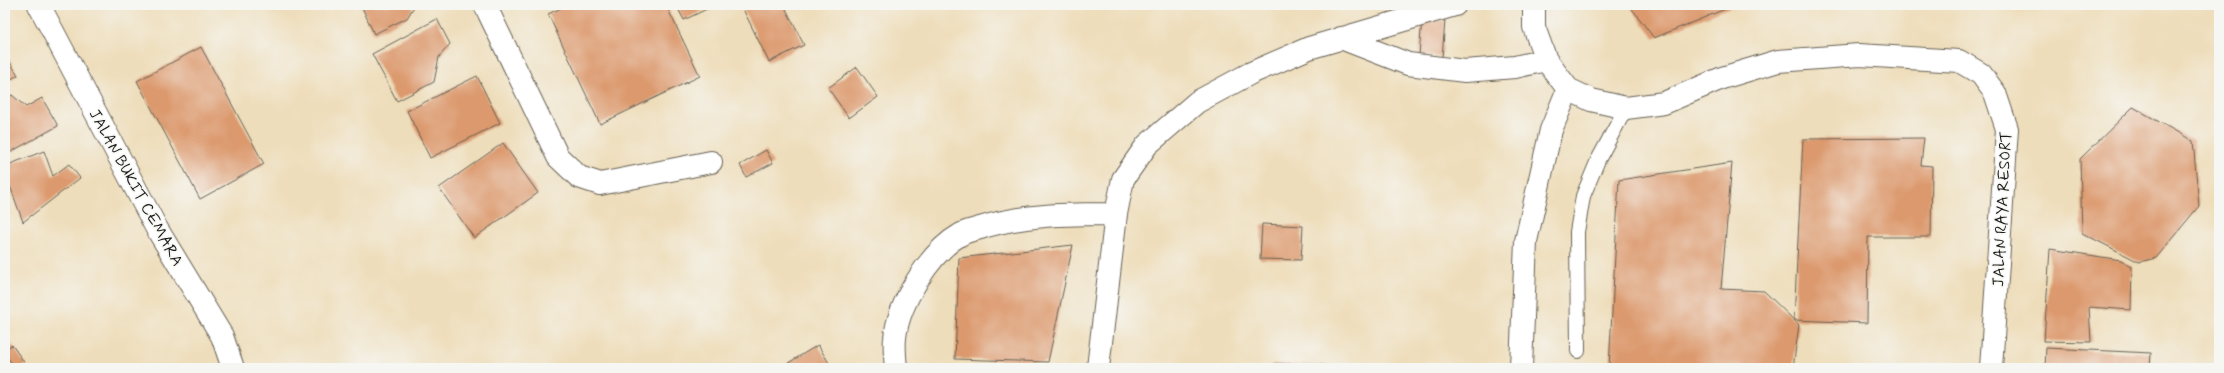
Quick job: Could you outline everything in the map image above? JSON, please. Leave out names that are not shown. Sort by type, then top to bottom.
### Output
[{"type":"street","name":"JALAN BUKIT CEMARA","points":[[39,5],[157,229],[222,336],[233,368]]},
{"type":"street","points":[[485,5],[558,157],[579,177],[600,184],[711,162]]},
{"type":"street","points":[[1098,368],[1116,214],[1123,179],[1147,145],[1197,102],[1251,73],[1309,48],[1455,5]]},
{"type":"street","name":"JALAN RAYA RESORT","points":[[1534,5],[1534,27],[1546,60],[1568,89],[1591,100],[1626,108],[1664,103],[1722,78],[1778,61],[1859,55],[1959,61],[1981,74],[1995,93],[2007,130],[1991,368]]},
{"type":"street","points":[[1341,38],[1408,64],[1465,71],[1515,67],[1546,60]]},
{"type":"street","points":[[1521,368],[1526,241],[1551,130],[1568,89]]},
{"type":"street","points":[[896,368],[895,337],[905,304],[919,275],[937,253],[960,234],[992,225],[1056,214],[1116,214]]},
{"type":"lane","points":[[1578,352],[1577,232],[1582,196],[1598,160],[1626,108]]},
{"type":"building","points":[[361,5],[415,5],[407,18],[374,34]]},
{"type":"building","points":[[568,5],[666,5],[700,76],[600,124],[548,14]]},
{"type":"building","points":[[676,5],[715,5],[684,20]]},
{"type":"building","points":[[741,5],[784,5],[804,45],[769,62]]},
{"type":"building","points":[[1629,5],[1735,5],[1654,38]]},
{"type":"building","points":[[437,19],[450,44],[439,57],[434,82],[397,101],[372,54]]},
{"type":"building","points":[[1422,19],[1445,21],[1442,57],[1419,55]]},
{"type":"building","points":[[201,47],[264,164],[200,199],[137,81]]},
{"type":"building","points":[[5,54],[18,75],[5,83]]},
{"type":"building","points":[[857,67],[878,97],[849,118],[828,88]]},
{"type":"building","points":[[477,76],[500,123],[430,158],[407,111]]},
{"type":"building","points":[[12,95],[26,107],[42,98],[58,126],[5,155],[5,99]]},
{"type":"building","points":[[2133,107],[2193,141],[2199,206],[2156,258],[2139,262],[2082,233],[2080,159]]},
{"type":"building","points":[[1924,138],[1921,165],[1932,166],[1931,237],[1868,237],[1867,323],[1794,320],[1803,139]]},
{"type":"building","points":[[503,143],[538,193],[474,238],[439,188]]},
{"type":"building","points":[[766,150],[773,163],[746,177],[740,165]]},
{"type":"building","points":[[44,151],[53,176],[69,164],[80,178],[23,222],[5,172],[5,166]]},
{"type":"building","points":[[1732,163],[1721,289],[1764,291],[1799,325],[1793,368],[1609,368],[1619,180]]},
{"type":"building","points":[[1262,224],[1303,226],[1301,260],[1260,259]]},
{"type":"building","points":[[1073,245],[1048,362],[955,359],[959,258]]},
{"type":"building","points":[[2050,249],[2121,260],[2132,266],[2131,310],[2089,307],[2091,342],[2044,341]]},
{"type":"building","points":[[12,345],[26,365],[22,368],[15,368],[5,354],[5,349]]},
{"type":"building","points":[[818,345],[832,368],[780,368]]},
{"type":"building","points":[[2046,348],[2151,353],[2150,368],[2045,368]]},
{"type":"building","points":[[1273,364],[1297,364],[1297,368],[1273,368]]},
{"type":"building","points":[[1299,364],[1337,366],[1337,368],[1299,368]]},
{"type":"building","points":[[1339,365],[1366,366],[1366,368],[1339,368]]}]
